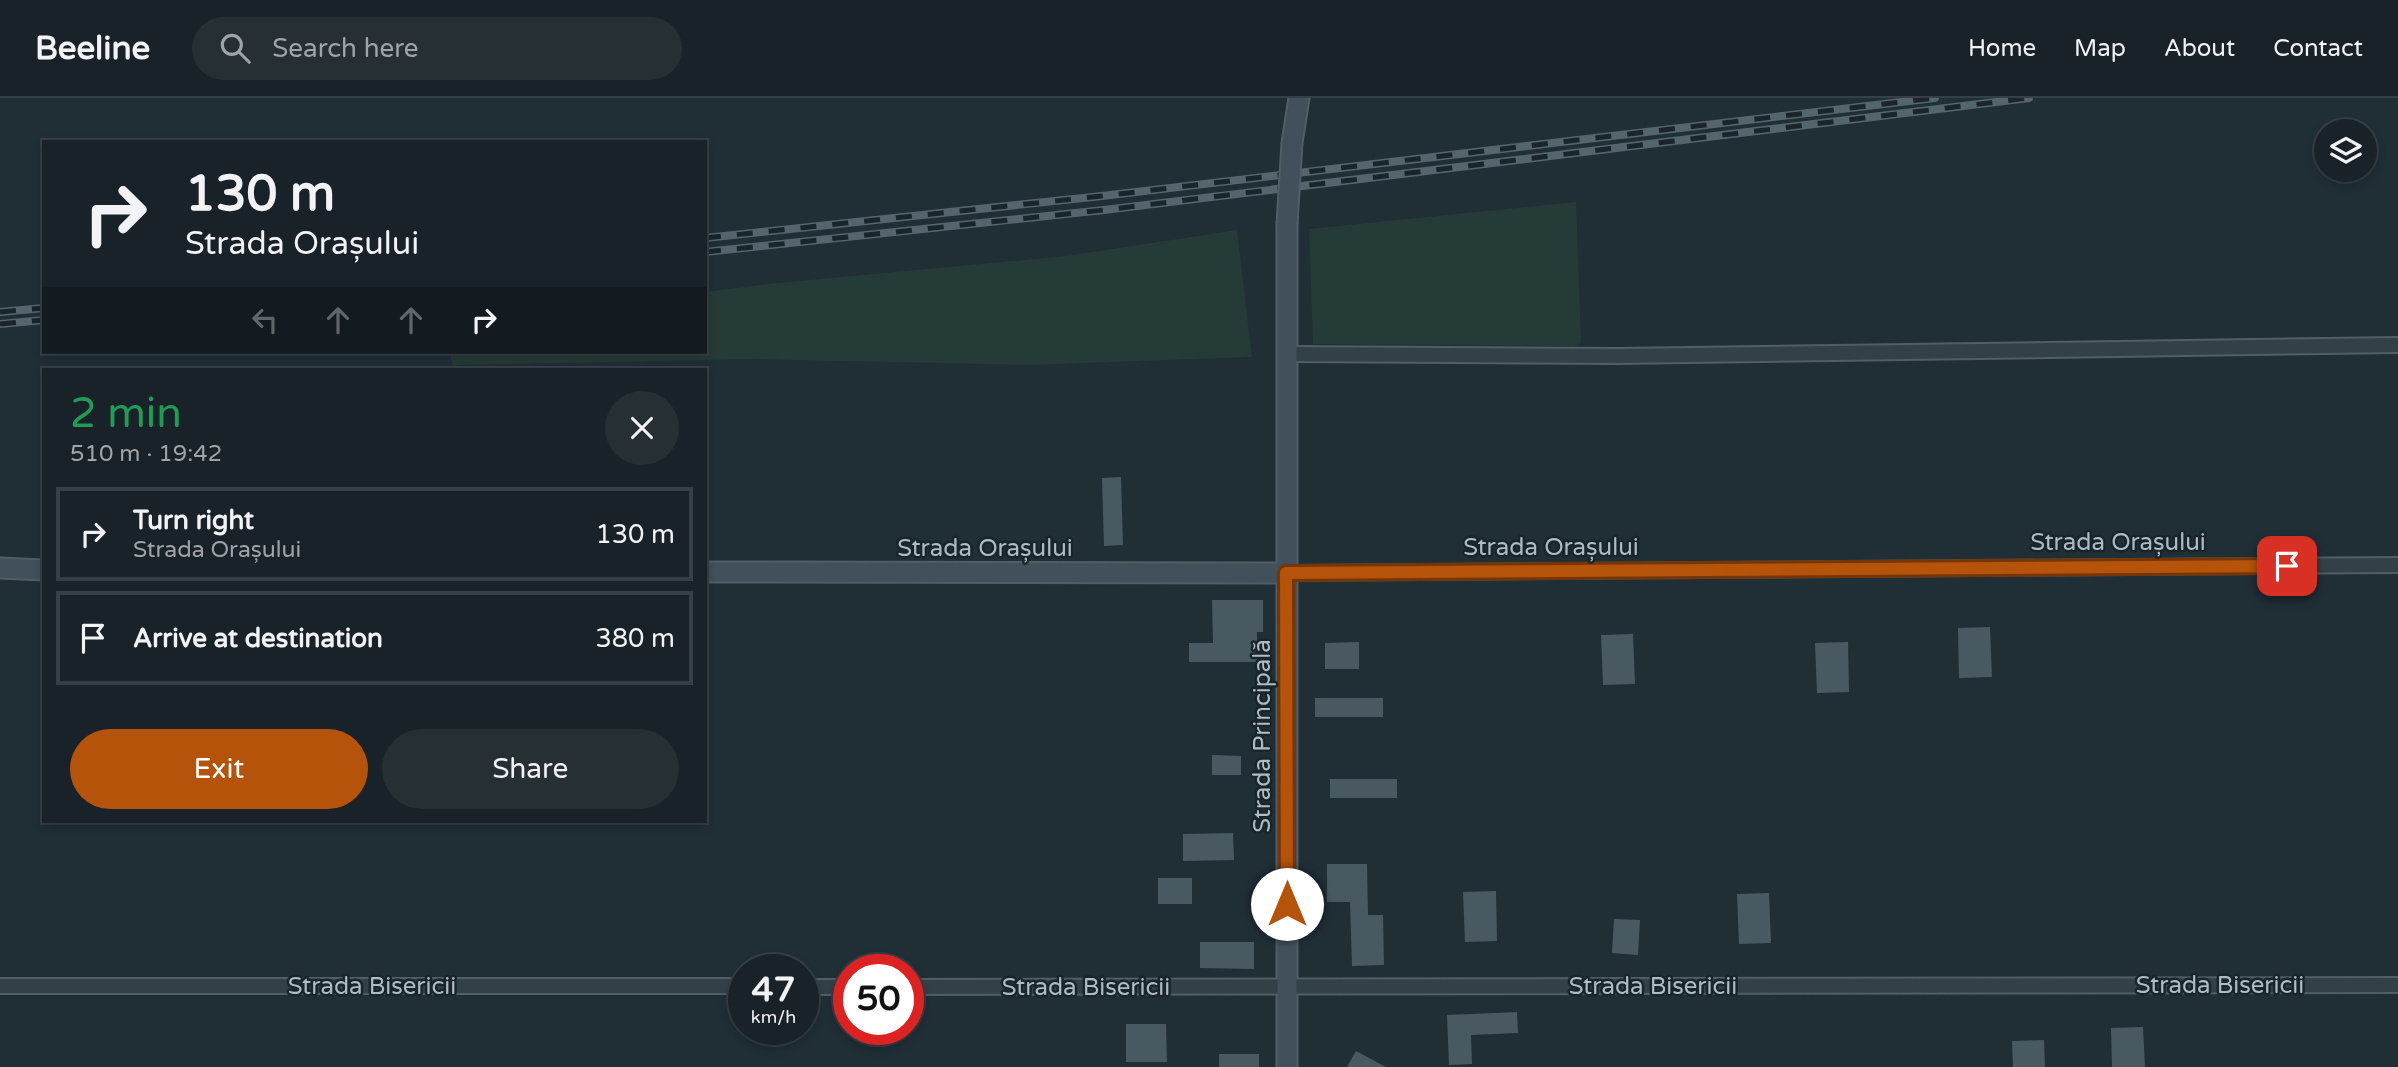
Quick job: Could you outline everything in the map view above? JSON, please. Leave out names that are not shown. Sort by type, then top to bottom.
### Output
[{"type":"main road","name":"Strada Principală","points":[[1287,1067],[1287,224],[1292,143],[1299,98]]},
{"type":"main road","points":[[0,568],[42,570]]},
{"type":"main road","name":"Strada Orașului","points":[[707,572],[1286,573]]},
{"type":"street","points":[[1287,354],[1618,356],[2398,345]]},
{"type":"street","name":"Strada Orașului","points":[[1286,573],[2398,565]]},
{"type":"street","name":"Strada Bisericii","points":[[924,987],[2398,985]]},
{"type":"street","name":"Strada Bisericii","points":[[0,986],[728,986]]},
{"type":"green space","points":[[1576,202],[1581,343],[1574,346],[1313,344],[1309,229]]},
{"type":"green space","points":[[1237,230],[1252,357],[1027,365],[755,359],[453,365],[450,354],[707,354],[707,292],[1066,256]]},
{"type":"building","points":[[1121,477],[1123,545],[1104,546],[1102,478]]},
{"type":"building","points":[[1212,600],[1263,600],[1263,632],[1257,632],[1257,662],[1189,662],[1189,643],[1213,643]]},
{"type":"building","points":[[1990,627],[1992,677],[1959,678],[1958,628]]},
{"type":"building","points":[[1633,634],[1635,684],[1603,685],[1601,635]]},
{"type":"building","points":[[1359,642],[1359,669],[1325,669],[1325,643]]},
{"type":"building","points":[[1848,642],[1849,692],[1817,693],[1815,643]]},
{"type":"building","points":[[1315,698],[1383,698],[1383,717],[1315,717]]},
{"type":"building","points":[[1212,755],[1241,756],[1241,775],[1212,775]]},
{"type":"building","points":[[1330,779],[1397,779],[1397,798],[1330,798]]},
{"type":"building","points":[[1233,833],[1234,860],[1183,861],[1183,834]]},
{"type":"building","points":[[1327,864],[1367,864],[1368,915],[1383,915],[1384,965],[1352,966],[1350,902],[1327,902]]},
{"type":"building","points":[[1158,878],[1192,878],[1192,904],[1158,904]]},
{"type":"building","points":[[1496,891],[1497,941],[1465,942],[1463,892]]},
{"type":"building","points":[[1769,893],[1771,943],[1739,944],[1737,894]]},
{"type":"building","points":[[1614,919],[1640,920],[1638,955],[1612,953]]},
{"type":"building","points":[[1200,942],[1254,942],[1254,969],[1200,968]]},
{"type":"building","points":[[1517,1012],[1518,1033],[1471,1035],[1472,1064],[1449,1065],[1447,1015]]},
{"type":"building","points":[[1126,1024],[1166,1024],[1167,1062],[1126,1062]]},
{"type":"building","points":[[2143,1027],[2145,1067],[2112,1067],[2111,1028]]},
{"type":"building","points":[[2044,1040],[2045,1067],[2013,1067],[2012,1041]]},
{"type":"building","points":[[1356,1051],[1386,1067],[1347,1067]]},
{"type":"building","points":[[1219,1054],[1259,1054],[1259,1067],[1219,1067]]},
{"type":"railway","points":[[707,238],[1102,196],[1935,98]]},
{"type":"railway","points":[[707,252],[1104,210],[2029,98]]},
{"type":"railway","points":[[0,312],[42,308]]},
{"type":"railway","points":[[0,324],[42,320]]},
{"type":"route","points":[[1287,904],[1286,573],[2287,566]]}]
